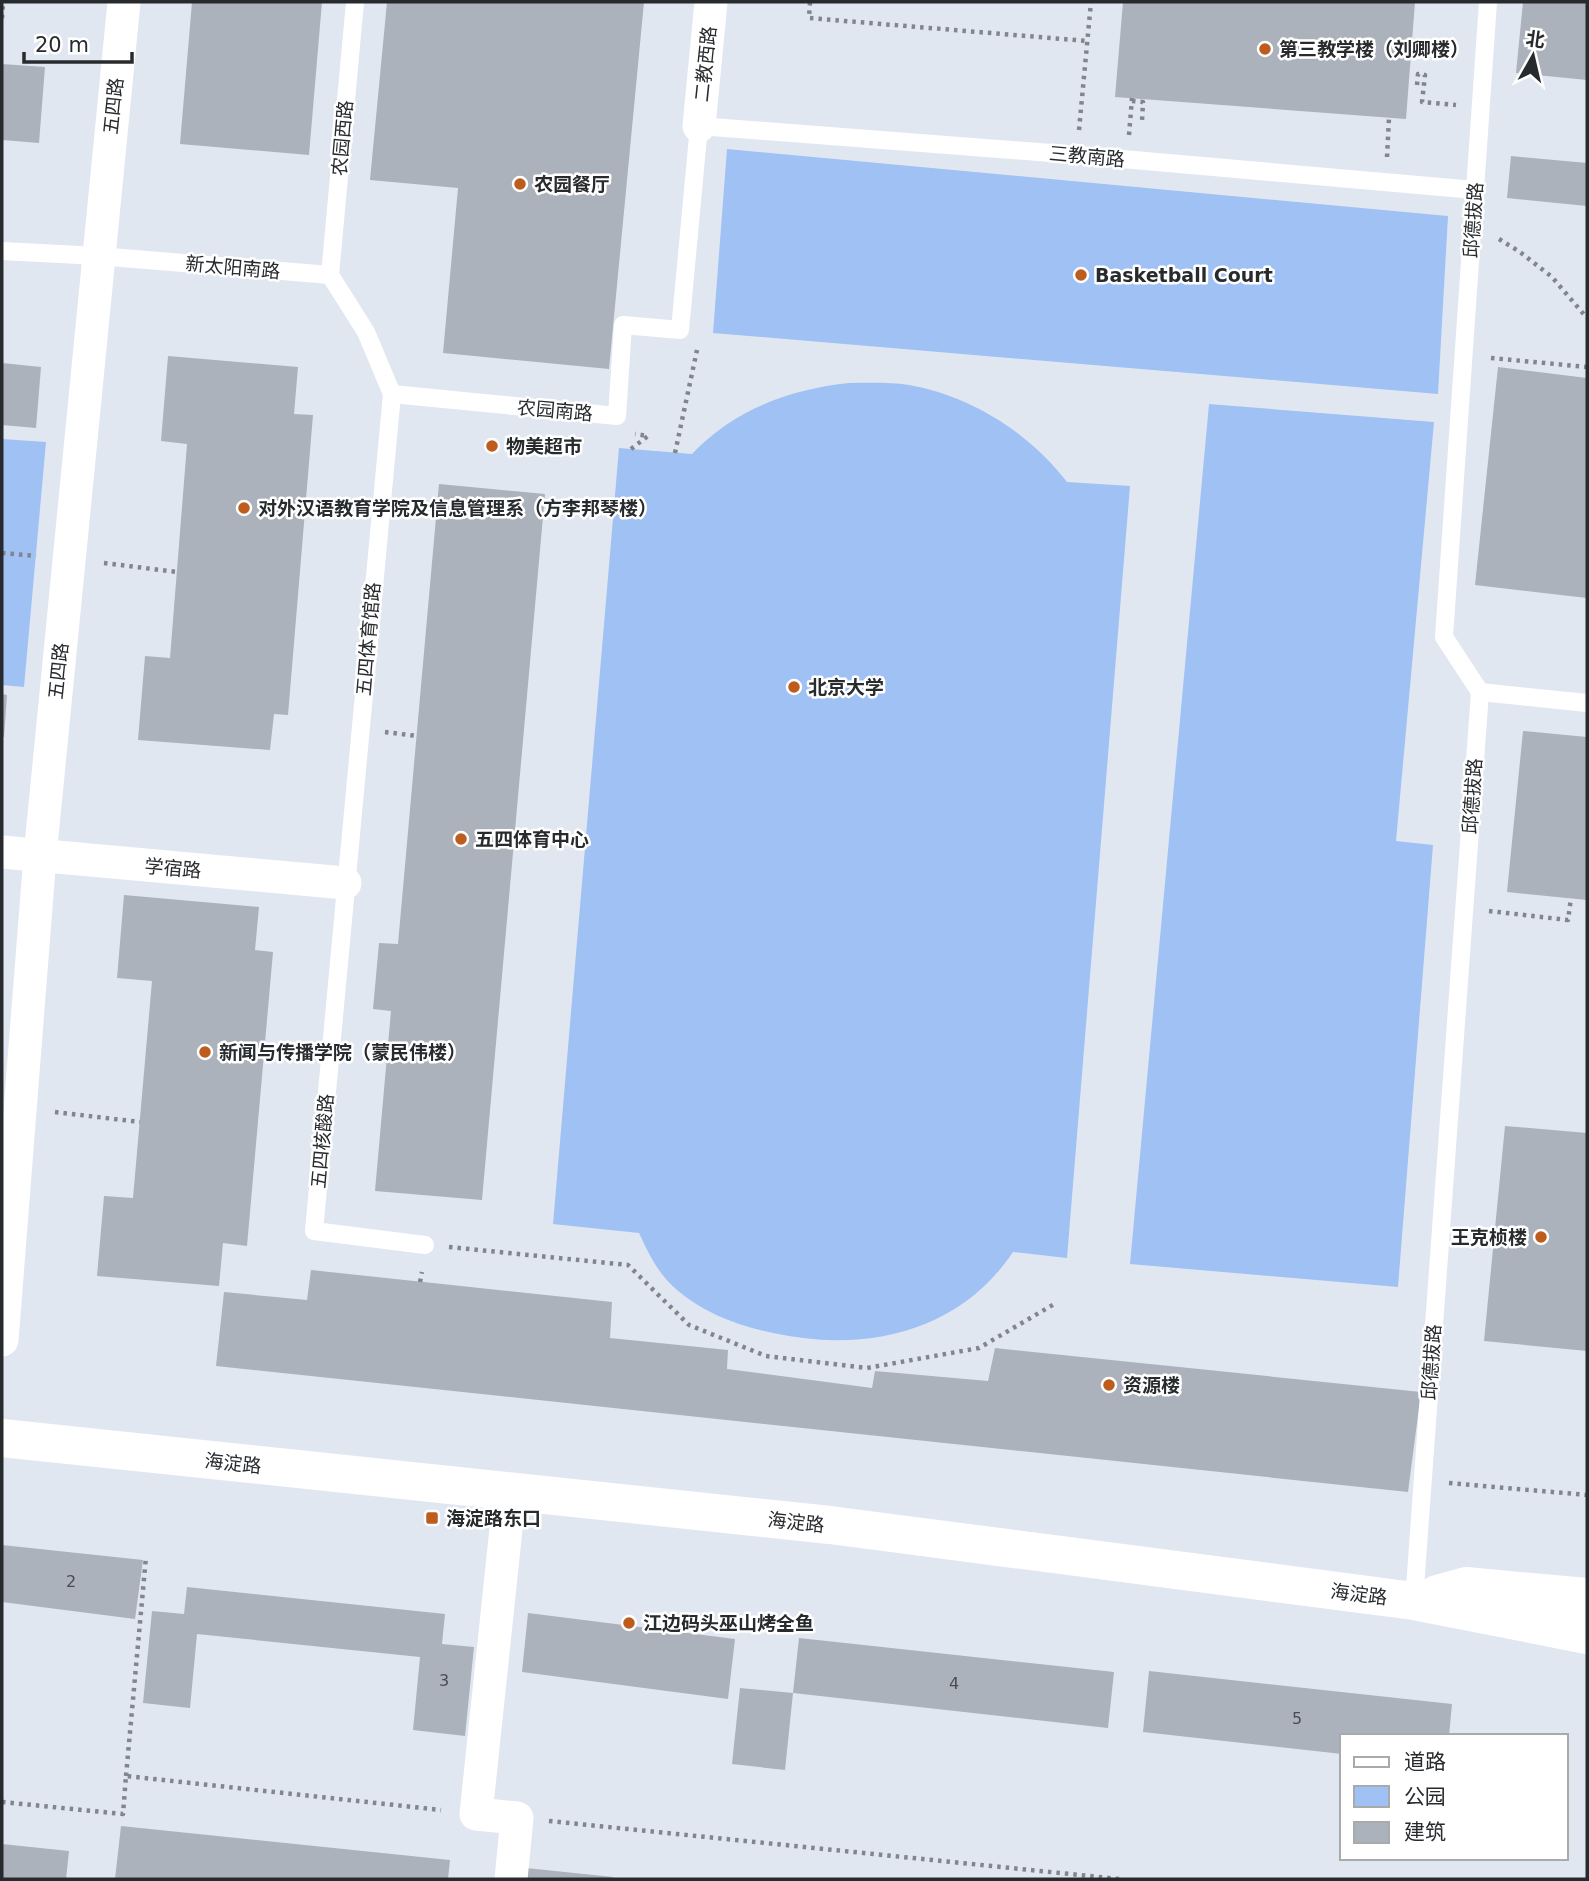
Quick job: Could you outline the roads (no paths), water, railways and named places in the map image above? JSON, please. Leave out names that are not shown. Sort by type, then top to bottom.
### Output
[{"type":"street","name":"五四路","points":[[2,1340],[40,856],[124,2]]},
{"type":"street","name":"二教西路","points":[[699,126],[711,2]]},
{"type":"street","name":"学宿路","points":[[2,852],[345,883]]},
{"type":"street","name":"海淀路","points":[[2,1438],[830,1525],[1414,1601],[1587,1634]]},
{"type":"street","points":[[510,1491],[477,1814],[517,1818],[511,1879]]},
{"type":"street","points":[[1414,1601],[1466,1586],[1587,1597]]},
{"type":"lane","name":"农园西路","points":[[330,275],[355,2]]},
{"type":"lane","name":"邱德拔路","points":[[1414,1601],[1480,692],[1444,636],[1488,2]]},
{"type":"lane","name":"三教南路","points":[[699,126],[1077,155],[1475,190]]},
{"type":"lane","name":"农园南路","points":[[392,394],[617,416],[623,325],[680,330],[699,126]]},
{"type":"lane","name":"新太阳南路","points":[[2,251],[330,275]]},
{"type":"lane","points":[[330,275],[366,332],[392,394]]},
{"type":"lane","name":"五四体育馆路","points":[[345,883],[392,394]]},
{"type":"lane","points":[[1480,692],[1587,703]]},
{"type":"lane","name":"五四核酸路","points":[[345,883],[314,1231],[425,1245]]},
{"type":"place","name":"第三教学楼（刘卿楼）","points":[[1265,49]]},
{"type":"place","name":"农园餐厅","points":[[520,184]]},
{"type":"place","name":"Basketball Court","points":[[1081,275]]},
{"type":"place","name":"物美超市","points":[[492,446]]},
{"type":"place","name":"对外汉语教育学院及信息管理系（方李邦琴楼）","points":[[244,508]]},
{"type":"place","name":"北京大学","points":[[794,687]]},
{"type":"place","name":"五四体育中心","points":[[461,839]]},
{"type":"place","name":"新闻与传播学院（蒙民伟楼）","points":[[205,1052]]},
{"type":"place","name":"王克桢楼","points":[[1541,1237]]},
{"type":"place","name":"资源楼","points":[[1109,1385]]},
{"type":"place","name":"海淀路东口","points":[[432,1518]]},
{"type":"place","name":"江边码头巫山烤全鱼","points":[[629,1623]]}]
